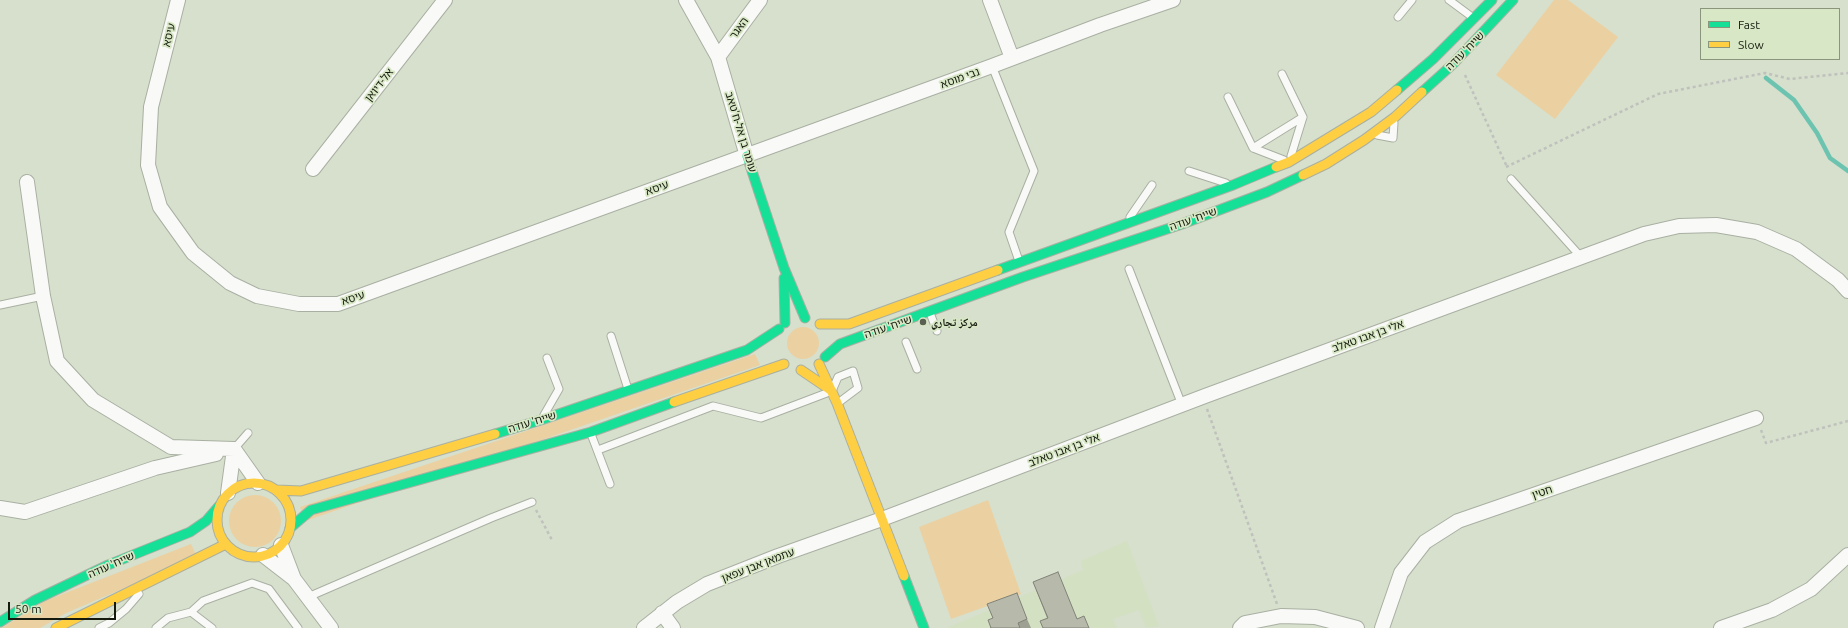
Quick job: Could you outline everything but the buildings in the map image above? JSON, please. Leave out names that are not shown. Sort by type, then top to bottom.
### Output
[{"type":"main road","name":"שייח' עודה","points":[[820,324],[849,324],[1233,185],[1289,162],[1371,112],[1433,59],[1492,0]]},
{"type":"main road","name":"שייח' עודה","points":[[822,360],[840,344],[1023,277],[1182,224],[1267,192],[1326,164],[1395,116],[1453,64],[1513,0]]},
{"type":"main road","name":"עומר בן אל-ח'טאב","points":[[747,156],[784,268],[805,318]]},
{"type":"main road","name":"עומר בן אל-ח'טאב","points":[[775,342],[782,326],[784,268]]},
{"type":"main road","name":"שייח' עודה","points":[[277,490],[301,491],[541,420],[747,350],[795,318],[805,318]]},
{"type":"main road","points":[[805,318],[820,324],[827,336],[828,345],[822,360],[832,391],[924,628]]},
{"type":"main road","points":[[778,356],[784,364],[792,369],[801,370],[832,391]]},
{"type":"main road","points":[[801,370],[822,360]]},
{"type":"main road","points":[[290,528],[291,518],[289,507],[284,498],[277,490],[258,483],[247,483],[237,487],[228,493],[220,506],[218,526],[226,544],[242,554],[263,556],[281,545],[290,528],[311,510],[591,432],[760,371],[784,364]]},
{"type":"main road","name":"שייח' עודה","points":[[0,622],[35,600],[108,565],[190,532],[206,520],[220,506]]},
{"type":"main road","points":[[56,628],[226,544]]},
{"type":"street","name":"עיסא","points":[[178,0],[151,107],[148,165],[160,207],[193,253],[230,283],[257,296],[299,304],[338,304],[747,156]]},
{"type":"street","name":"אל-דיואן","points":[[313,169],[445,0]]},
{"type":"street","name":"עומר בן אל-ח'טאב","points":[[686,0],[718,56],[747,156]]},
{"type":"street","name":"האגר","points":[[718,56],[760,0]]},
{"type":"street","points":[[990,0],[1012,58]]},
{"type":"street","name":"נבי מוסא","points":[[747,156],[1100,25],[1173,0]]},
{"type":"street","points":[[27,182],[43,296],[57,361],[93,400],[171,447],[234,449]]},
{"type":"street","name":"אלי בן אבו טאלב","points":[[882,519],[1203,397],[1651,232],[1679,226],[1716,225],[1757,232],[1796,249],[1838,280],[1848,291]]},
{"type":"street","name":"חטין","points":[[1382,628],[1400,573],[1425,542],[1458,521],[1756,418]]},
{"type":"street","points":[[234,449],[258,483]]},
{"type":"street","points":[[228,493],[234,449]]},
{"type":"street","points":[[0,508],[25,512],[155,468],[234,449]]},
{"type":"street","name":"עתמאן אבן עפאן","points":[[644,628],[662,613],[707,584],[778,556],[882,519]]},
{"type":"street","points":[[281,545],[294,579]]},
{"type":"street","points":[[1721,628],[1772,610],[1811,589],[1848,555]]},
{"type":"street","points":[[263,556],[294,579],[331,628]]},
{"type":"street","points":[[662,613],[673,628]]},
{"type":"street","points":[[1240,628],[1245,623],[1282,616],[1315,617],[1357,628]]},
{"type":"lane","points":[[1398,17],[1412,0]]},
{"type":"lane","points":[[1449,0],[1473,19]]},
{"type":"lane","points":[[992,66],[1034,171],[1009,232],[1020,263]]},
{"type":"lane","points":[[1228,96],[1254,148],[1289,162],[1303,117],[1282,74]]},
{"type":"lane","points":[[1370,134],[1393,138],[1395,116]]},
{"type":"lane","points":[[1254,148],[1303,117]]},
{"type":"lane","points":[[1189,171],[1233,185]]},
{"type":"lane","points":[[1511,179],[1581,257]]},
{"type":"lane","points":[[1125,224],[1152,185]]},
{"type":"lane","points":[[1129,269],[1182,405]]},
{"type":"lane","points":[[0,305],[43,296]]},
{"type":"lane","points":[[930,312],[937,331]]},
{"type":"lane","points":[[610,336],[629,391]]},
{"type":"lane","points":[[906,342],[917,369]]},
{"type":"lane","points":[[541,420],[558,389],[547,358]]},
{"type":"lane","points":[[695,395],[708,401],[713,406],[761,418],[832,391],[838,377],[853,372],[858,388],[837,403]]},
{"type":"lane","points":[[713,406],[713,399],[720,386]]},
{"type":"lane","points":[[598,450],[713,406]]},
{"type":"lane","points":[[591,432],[610,484]]},
{"type":"lane","points":[[234,449],[248,433]]},
{"type":"lane","points":[[308,597],[491,518],[532,502]]},
{"type":"lane","points":[[99,628],[110,623],[126,610],[148,583]]},
{"type":"lane","points":[[156,628],[168,618],[191,612],[203,601],[252,583],[269,589],[298,628]]},
{"type":"lane","points":[[191,612],[212,628]]},
{"type":"path","points":[[1453,64],[1466,76],[1511,179]]},
{"type":"path","points":[[1506,167],[1658,94],[1765,73],[1790,79],[1848,73]]},
{"type":"path","points":[[1203,397],[1282,616]]},
{"type":"path","points":[[1756,418],[1766,443],[1848,421]]},
{"type":"path","points":[[532,502],[552,540]]},
{"type":"shaded area","points":[[1554,0],[1568,0],[1618,37],[1555,119],[1496,75]]},
{"type":"shaded area","points":[[803,327],[812,330],[816,334],[819,343],[816,352],[812,356],[803,359],[794,356],[790,352],[787,343],[790,334],[794,330]]},
{"type":"shaded area","points":[[755,354],[760,365],[305,521],[300,507]]},
{"type":"shaded area","points":[[250,495],[260,495],[274,502],[281,516],[281,526],[274,540],[260,547],[250,547],[240,543],[233,536],[229,526],[229,516],[233,506],[240,499]]},
{"type":"shaded area","points":[[988,500],[1021,594],[951,619],[919,527]]},
{"type":"shaded area","points":[[1127,541],[1159,626],[1146,628],[1139,610],[1113,619],[1117,628],[947,628],[1083,570],[1081,561]]},
{"type":"shaded area","points":[[191,544],[197,557],[66,613],[40,628],[2,628],[45,601]]},
{"type":"waterway","points":[[1766,78],[1794,100],[1817,133],[1830,158],[1848,171]]},
{"type":"traffic: fast","points":[[1397,90],[1433,59],[1492,0]]},
{"type":"traffic: fast","points":[[1422,92],[1453,64],[1513,0]]},
{"type":"traffic: fast","points":[[747,156],[784,268],[805,318]]},
{"type":"traffic: fast","points":[[998,270],[1233,185],[1276,167]]},
{"type":"traffic: fast","points":[[825,357],[840,344],[1023,277],[1182,224],[1267,192],[1303,175]]},
{"type":"traffic: fast","points":[[784,278],[785,323]]},
{"type":"traffic: fast","points":[[495,434],[541,420],[747,350],[779,329]]},
{"type":"traffic: fast","points":[[290,528],[311,510],[591,432],[674,402]]},
{"type":"traffic: fast","points":[[0,622],[35,600],[108,565],[190,532],[206,521],[219,506]]},
{"type":"traffic: fast","points":[[904,576],[924,628]]},
{"type":"traffic: slow","points":[[1276,167],[1289,162],[1371,112],[1397,90]]},
{"type":"traffic: slow","points":[[1303,175],[1326,164],[1364,140],[1395,117],[1422,92]]},
{"type":"traffic: slow","points":[[820,324],[849,324],[998,270]]},
{"type":"traffic: slow","points":[[674,402],[784,364]]},
{"type":"traffic: slow","points":[[819,364],[837,403],[904,576]]},
{"type":"traffic: slow","points":[[801,370],[832,391]]},
{"type":"traffic: slow","points":[[277,490],[301,491],[495,434]]},
{"type":"traffic: slow","points":[[254,483],[268,486],[280,494],[288,506],[291,520],[288,534],[280,546],[268,554],[254,557],[240,554],[228,546],[220,534],[217,520],[220,506],[228,494],[240,486],[254,483]]},
{"type":"traffic: slow","points":[[56,628],[226,544]]},
{"type":"place","name":"مركز تجاري","points":[[923,322]]}]
